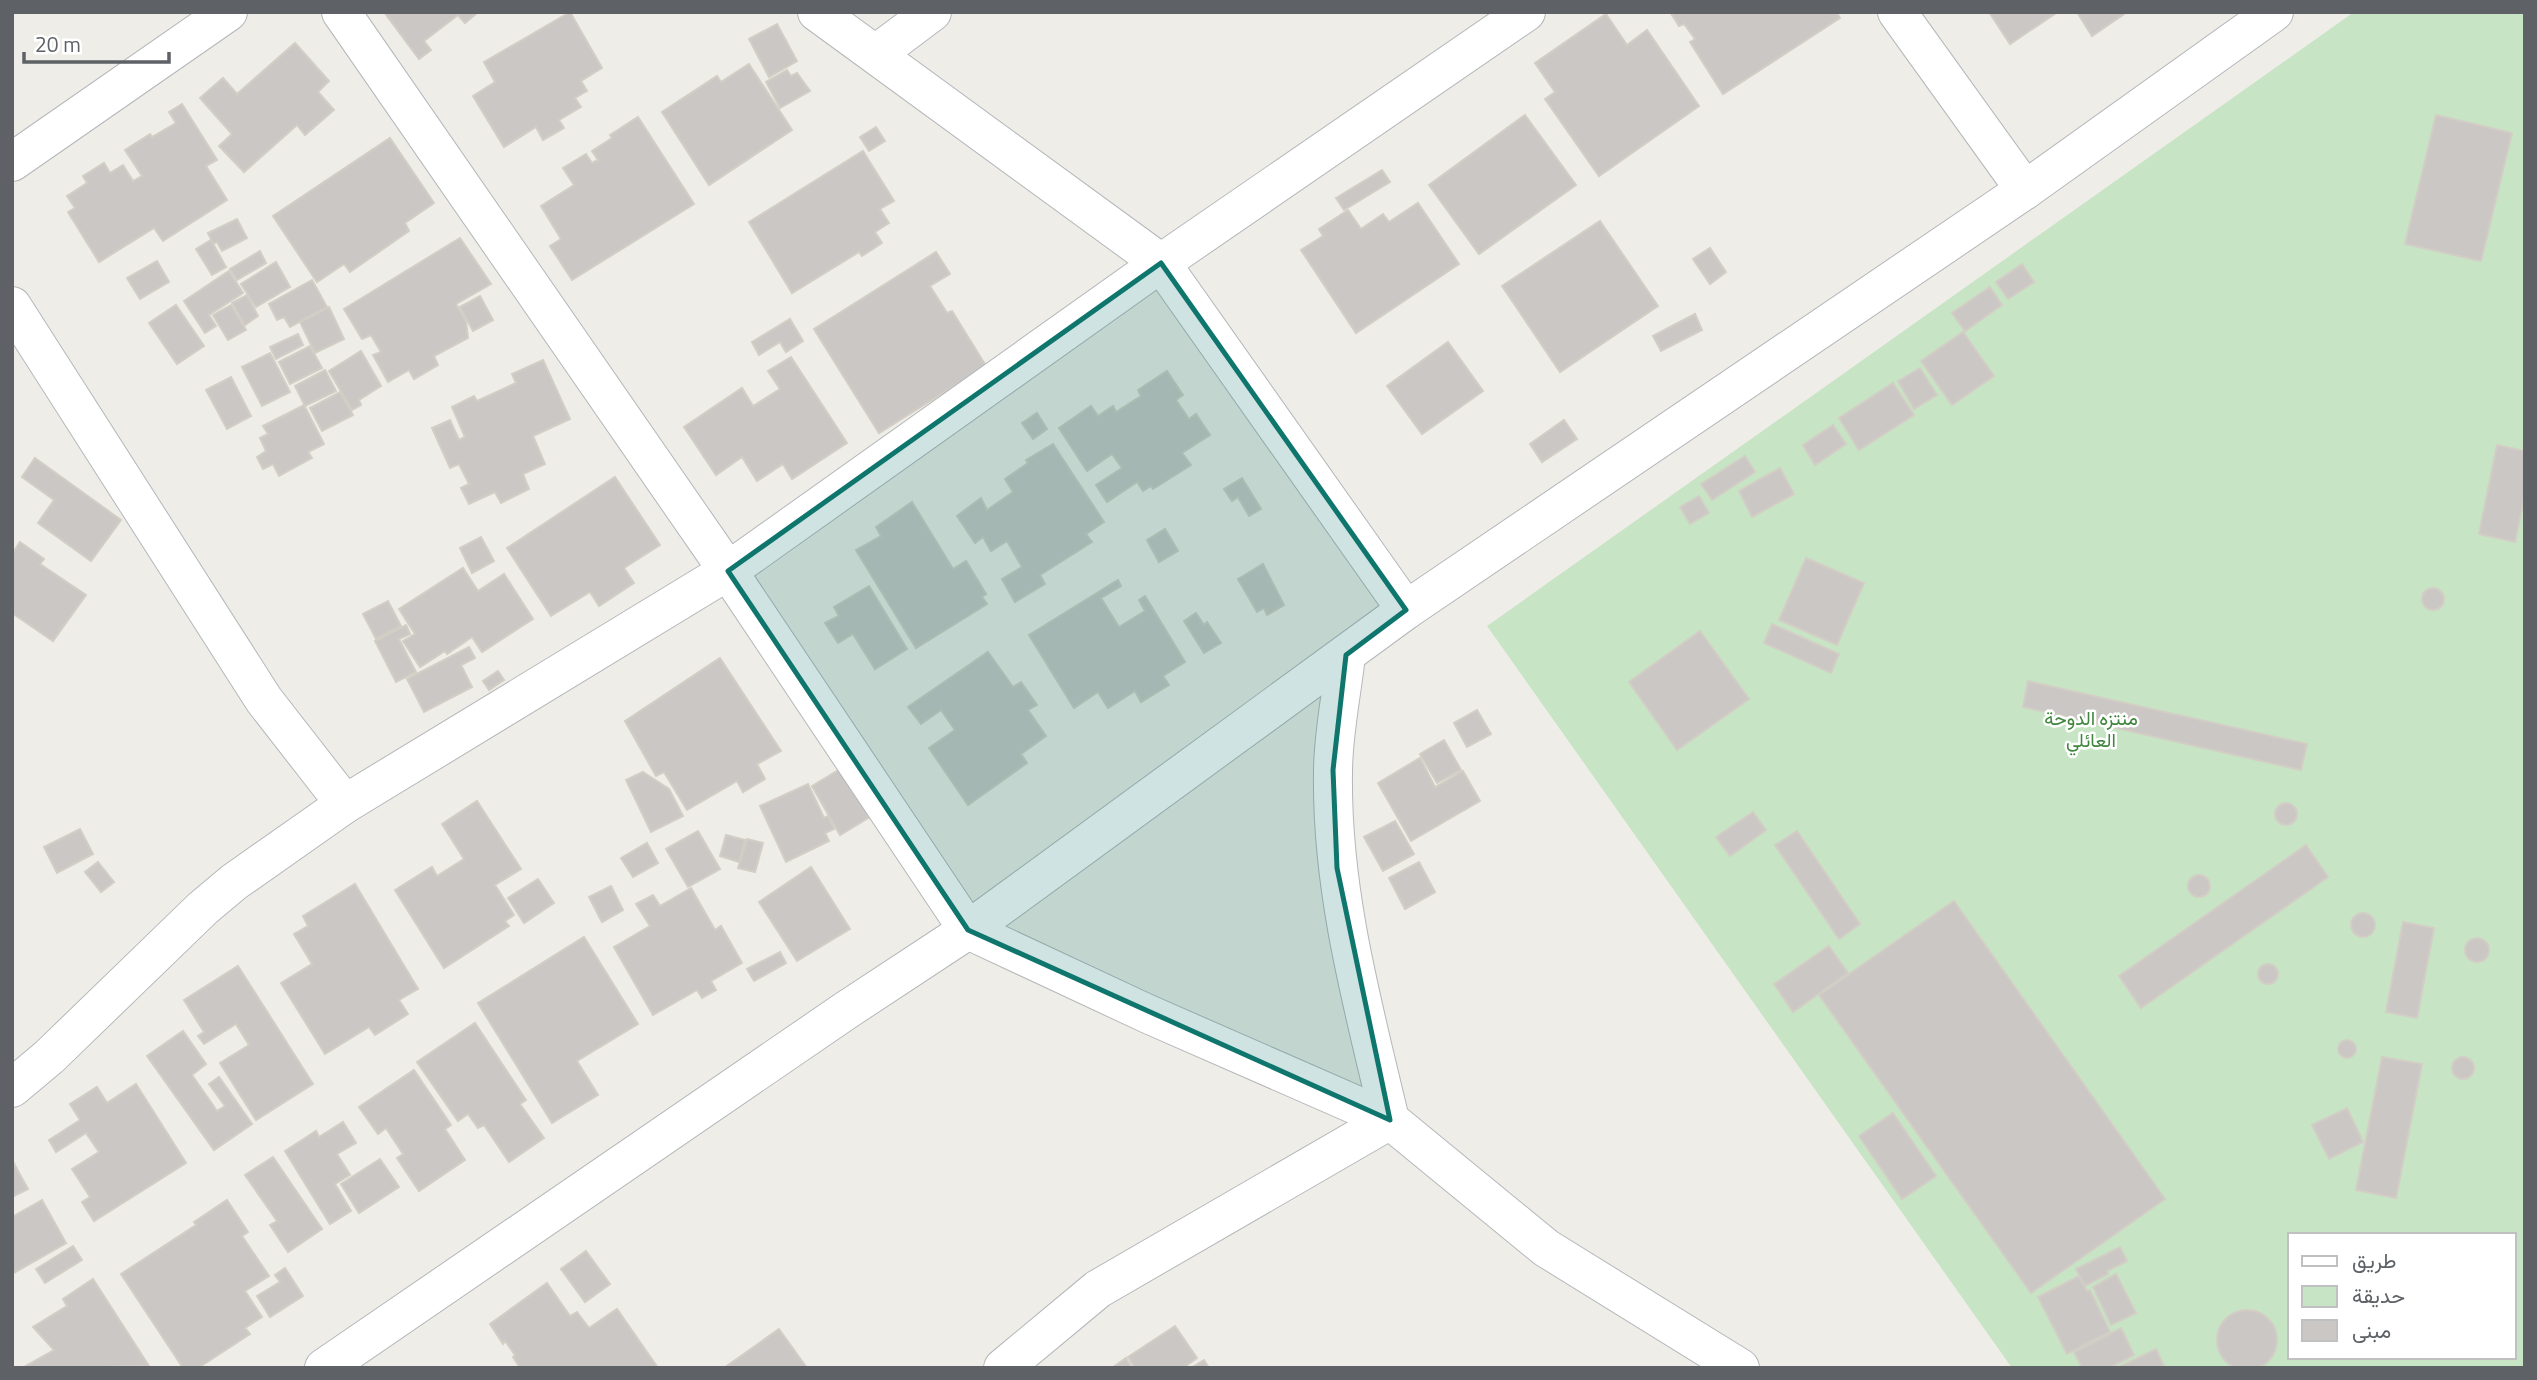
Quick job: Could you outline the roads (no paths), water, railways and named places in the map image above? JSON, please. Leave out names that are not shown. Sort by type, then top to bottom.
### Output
[{"type":"street","points":[[12,162],[228,12]]},
{"type":"street","points":[[341,12],[728,571],[968,930],[1148,1014],[1390,1120],[1546,1248],[1740,1368]]},
{"type":"street","points":[[817,12],[1161,263],[1406,610]]},
{"type":"street","points":[[876,54],[932,12]]},
{"type":"street","points":[[12,1088],[49,1057],[203,908],[233,883],[345,804],[728,571],[1161,263],[1526,12]]},
{"type":"street","points":[[1897,12],[2025,190]]},
{"type":"street","points":[[324,1368],[845,1011],[968,930],[1406,610],[2025,190],[2274,12]]},
{"type":"street","points":[[12,306],[264,701],[345,804]]},
{"type":"street","points":[[1346,655],[1333,771],[1337,868],[1353,965],[1390,1120]]},
{"type":"street","points":[[1003,1368],[1098,1289],[1390,1120]]},
{"type":"park label","name":"منتزه الدوحة العائلي","points":[[2091,729]]}]
